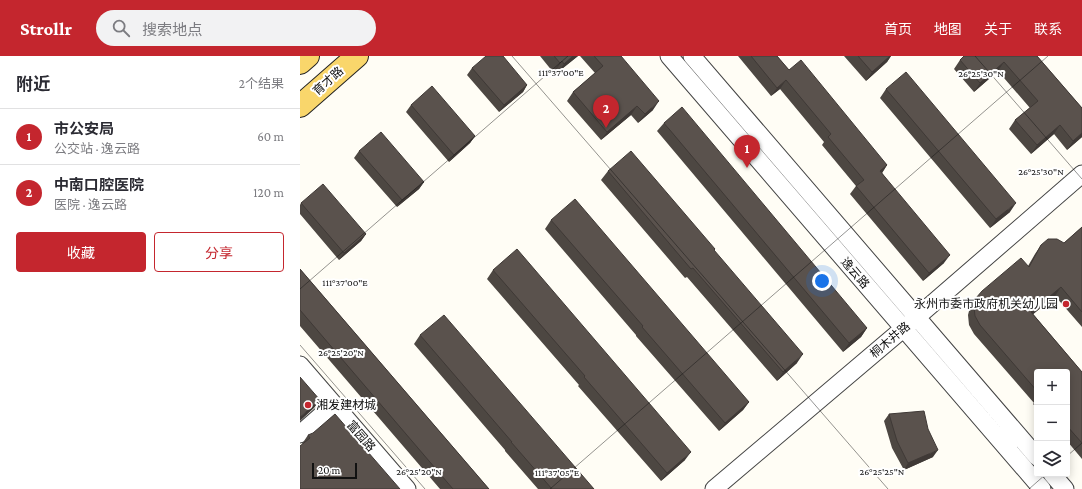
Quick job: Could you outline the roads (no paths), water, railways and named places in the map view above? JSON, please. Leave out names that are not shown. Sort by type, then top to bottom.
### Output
[{"type":"main road","points":[[300,63],[308,56]]},
{"type":"main road","name":"育才路","points":[[300,106],[357,56]]},
{"type":"street","name":"逸云路","points":[[669,56],[1042,489]]},
{"type":"street","name":"逸云路","points":[[692,56],[1034,454]]},
{"type":"street","name":"桐木井路","points":[[714,489],[903,329],[1082,174]]},
{"type":"street","name":"富园路","points":[[300,365],[407,489]]},
{"type":"street","points":[[300,434],[334,404]]},
{"type":"street","points":[[1055,477],[1065,489]]},
{"type":"place","name":"中南口腔医院","points":[[606,128]]},
{"type":"place","name":"市公安局","points":[[747,168]]},
{"type":"place","name":"永州市委市政府机关幼儿园","points":[[1066,304]]},
{"type":"place","name":"湘发建材城","points":[[308,405]]}]
